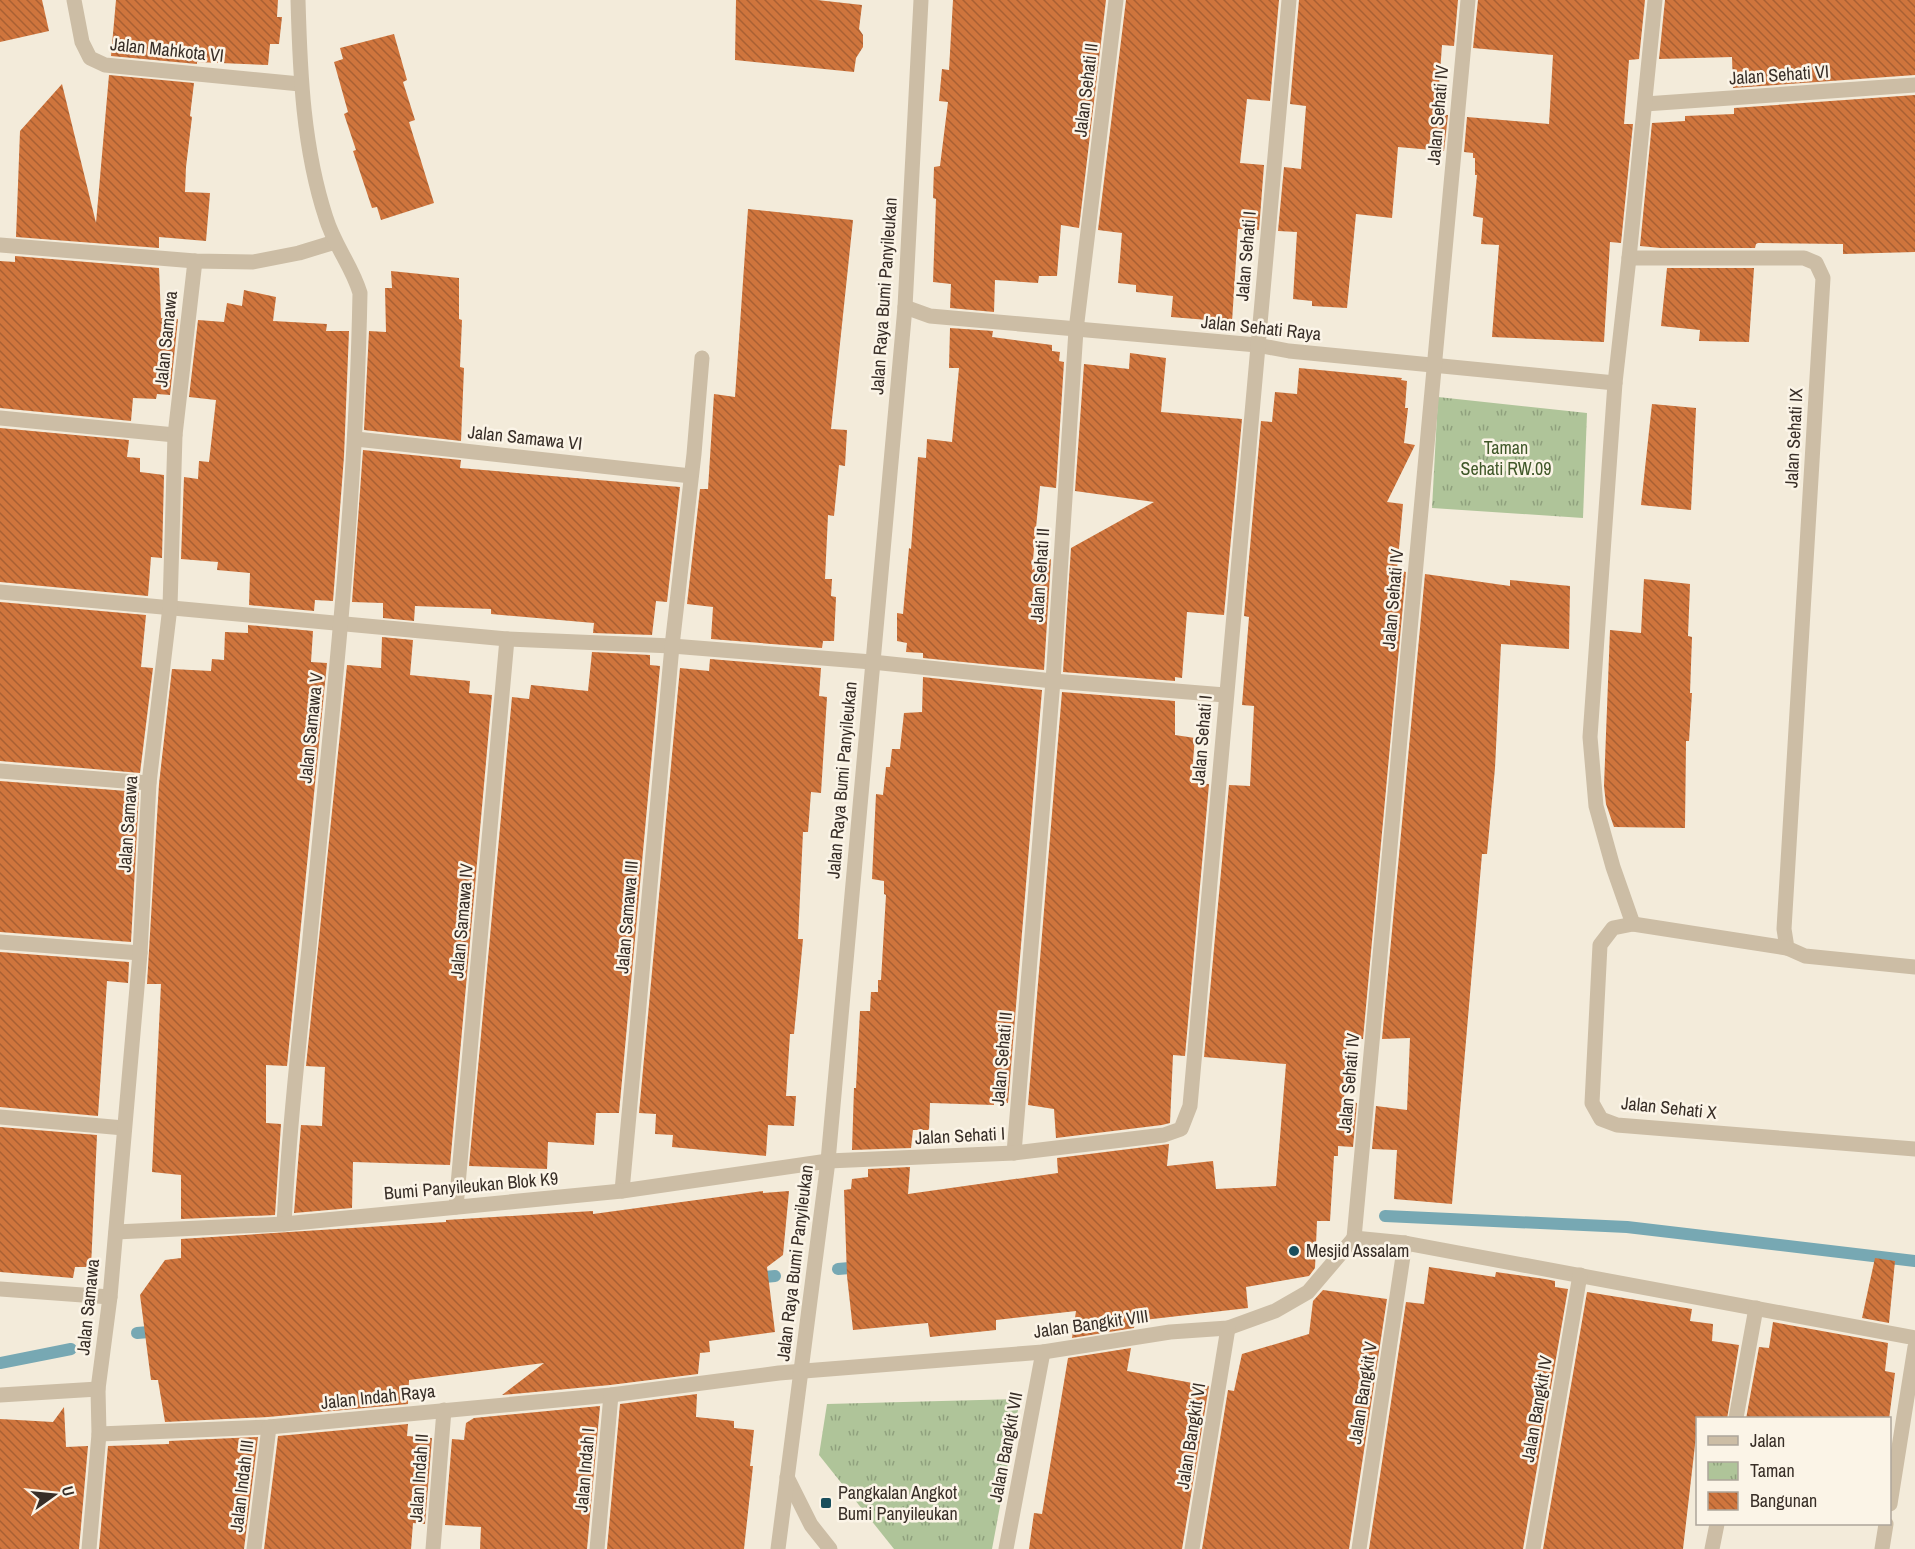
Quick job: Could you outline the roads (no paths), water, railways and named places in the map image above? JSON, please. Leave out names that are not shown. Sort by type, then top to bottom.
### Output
[{"type":"street","name":"Jalan Mahkota VI","points":[[74,0],[82,42],[90,58],[105,65],[300,84]]},
{"type":"street","points":[[0,245],[195,261],[253,262],[299,253],[335,242],[325,217],[300,84],[297,0]]},
{"type":"street","name":"Jalan Raya Bumi Panyileukan","points":[[778,1549],[828,1161],[905,307],[921,0]]},
{"type":"street","name":"Jalan Sehati II","points":[[1014,1153],[1053,681],[1076,330],[1116,0]]},
{"type":"street","name":"Jalan Sehati I","points":[[828,1161],[1014,1153],[1164,1135],[1180,1129],[1190,1106],[1289,0]]},
{"type":"street","name":"Jalan Sehati IV","points":[[1354,1238],[1468,0]]},
{"type":"street","points":[[1655,0],[1614,383],[1590,737],[1596,806],[1613,867],[1633,924],[1787,948],[1805,956],[1915,967]]},
{"type":"street","name":"Jalan Sehati VI","points":[[1645,104],[1915,85]]},
{"type":"street","name":"Jalan Samawa V","points":[[284,1224],[292,1100],[341,624],[356,439],[360,293],[355,276],[335,242]]},
{"type":"street","name":"Jalan Sehati IX","points":[[1629,258],[1804,258],[1816,263],[1822,278],[1784,929],[1787,948]]},
{"type":"street","name":"Jalan Samawa","points":[[98,1389],[110,1297],[121,1128],[140,953],[149,783],[170,607],[175,435],[195,261]]},
{"type":"street","name":"Jalan Sehati Raya","points":[[905,307],[930,316],[1257,345],[1289,351],[1614,383]]},
{"type":"street","points":[[672,646],[694,454],[702,358]]},
{"type":"street","points":[[0,418],[175,435]]},
{"type":"street","name":"Jalan Samawa VI","points":[[356,439],[691,476]]},
{"type":"street","points":[[0,592],[507,639],[672,646],[1225,695]]},
{"type":"street","name":"Jalan Samawa IV","points":[[456,1207],[507,639]]},
{"type":"street","name":"Jalan Samawa III","points":[[622,1191],[672,646]]},
{"type":"street","points":[[0,771],[149,783]]},
{"type":"street","name":"Jalan Sehati X","points":[[1633,924],[1614,928],[1600,945],[1592,1103],[1601,1119],[1617,1125],[1915,1149]]},
{"type":"street","points":[[0,942],[140,953]]},
{"type":"street","points":[[0,1117],[121,1128]]},
{"type":"street","name":"Bumi Panyileukan Blok K9","points":[[116,1232],[284,1224],[622,1191],[828,1161]]},
{"type":"street","points":[[1354,1238],[1405,1243],[1915,1338]]},
{"type":"street","name":"Jalan Bangkit VIII","points":[[801,1372],[1043,1352],[1170,1332],[1228,1328],[1275,1311],[1308,1292],[1354,1238]]},
{"type":"street","name":"Jalan Bangkit V","points":[[1359,1549],[1405,1243]]},
{"type":"street","name":"Jalan Bangkit IV","points":[[1533,1549],[1580,1275]]},
{"type":"street","points":[[0,1290],[110,1297]]},
{"type":"street","points":[[1736,1417],[1756,1308]]},
{"type":"street","name":"Jalan Bangkit VI","points":[[1192,1549],[1228,1328]]},
{"type":"street","points":[[1891,1498],[1915,1347]]},
{"type":"street","name":"Jalan Bangkit VII","points":[[1006,1549],[1043,1352]]},
{"type":"street","name":"Jalan Indah Raya","points":[[99,1434],[269,1427],[611,1395],[801,1372]]},
{"type":"street","points":[[0,1395],[98,1389],[99,1434],[89,1549]]},
{"type":"street","name":"Jalan Indah I","points":[[597,1549],[611,1395]]},
{"type":"street","name":"Jalan Indah II","points":[[434,1549],[444,1410]]},
{"type":"street","name":"Jalan Indah III","points":[[254,1549],[269,1427]]},
{"type":"street","points":[[787,1476],[811,1525],[830,1549]]},
{"type":"street","points":[[1712,1549],[1717,1525]]},
{"type":"street","points":[[1882,1549],[1886,1525]]},
{"type":"waterway","points":[[1385,1216],[1627,1227],[1915,1261]]},
{"type":"waterway","points":[[838,1269],[861,1267]]},
{"type":"waterway","points":[[753,1278],[775,1276]]},
{"type":"waterway","points":[[137,1333],[161,1331]]},
{"type":"waterway","points":[[0,1363],[71,1349]]},
{"type":"place","name":"Mesjid Assalam","points":[[1294,1251]]},
{"type":"place","name":"Pangkalan Angkot Bumi Panyileukan","points":[[826,1503]]},
{"type":"park label","name":"Taman Sehati RW.09","points":[[1506,458]]}]
